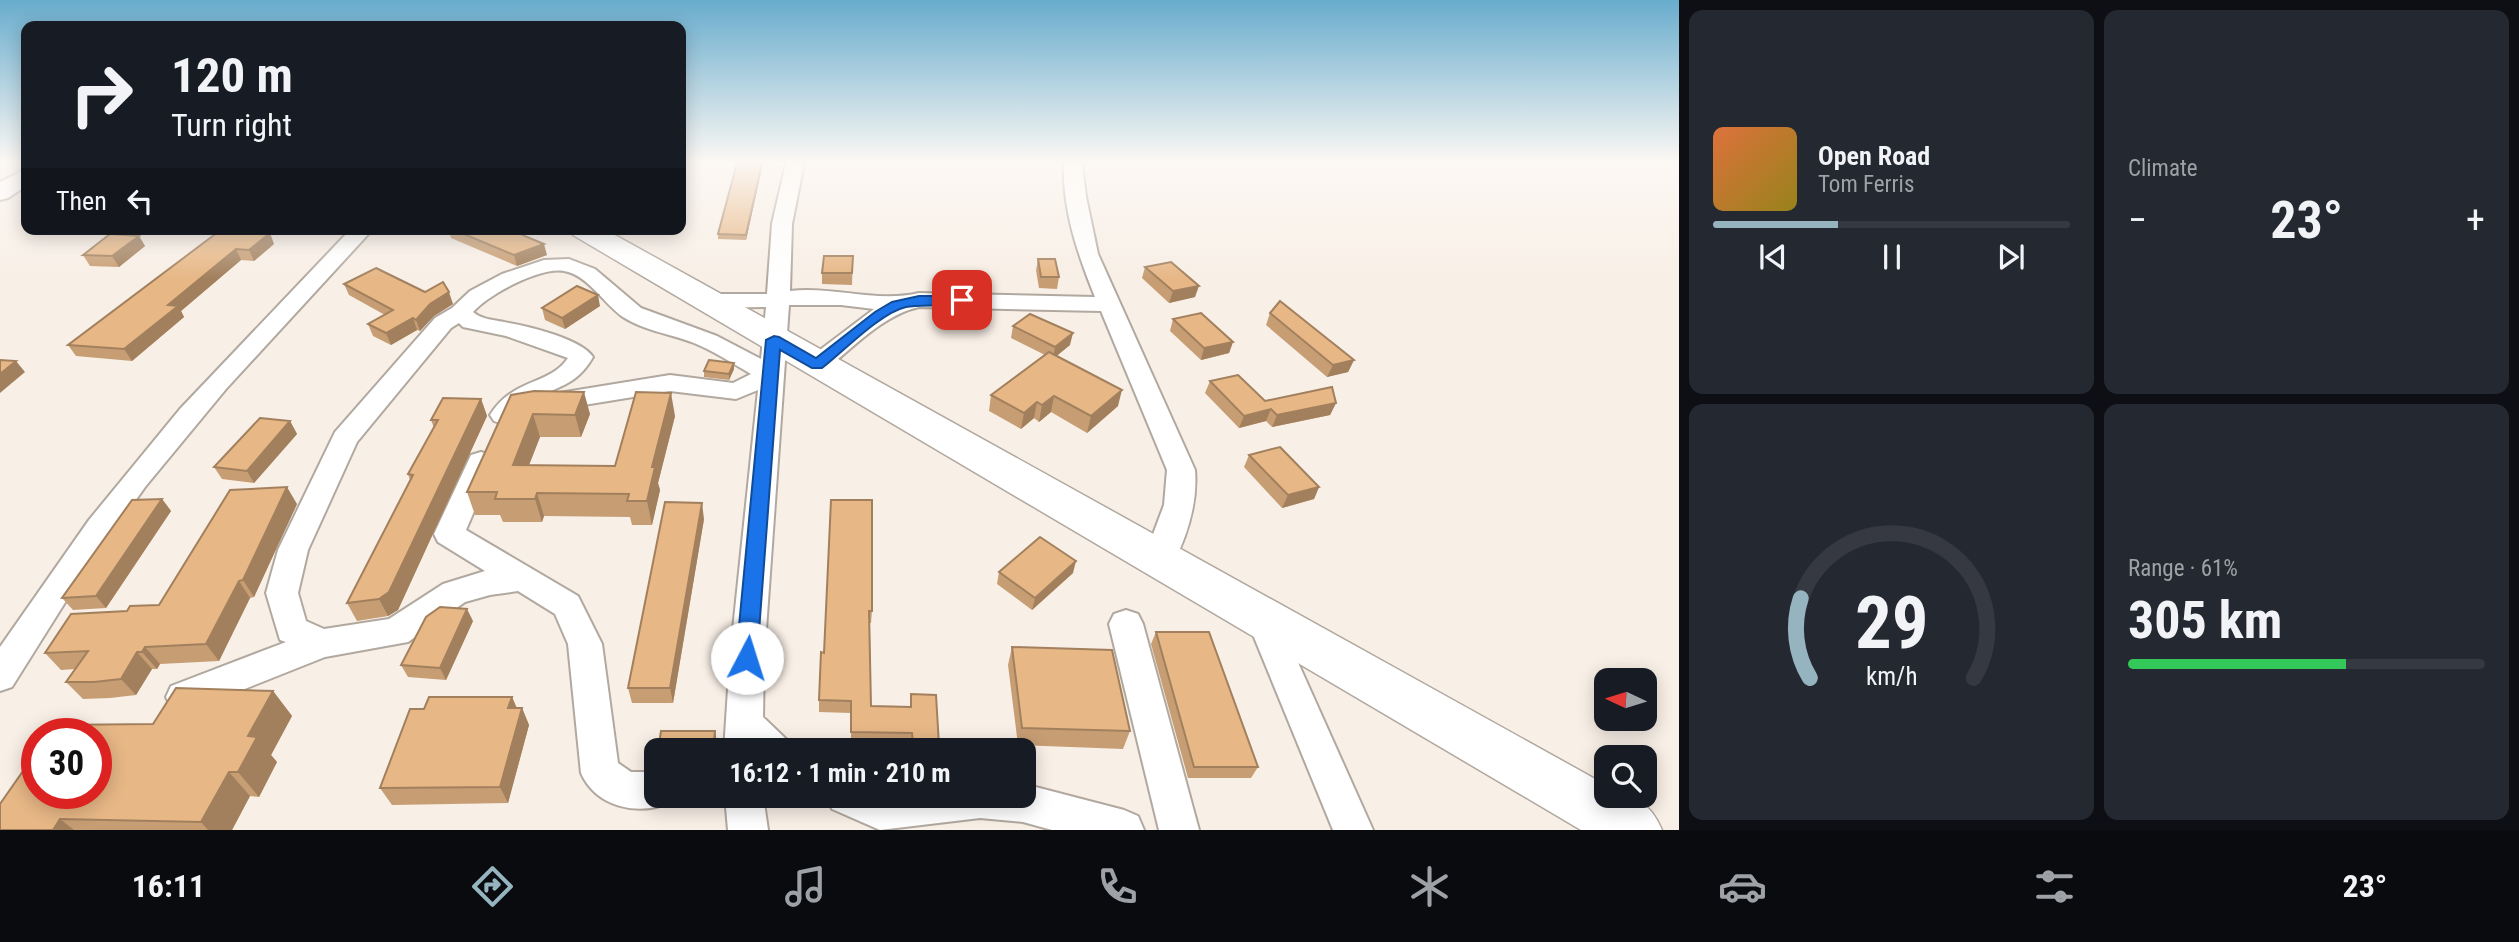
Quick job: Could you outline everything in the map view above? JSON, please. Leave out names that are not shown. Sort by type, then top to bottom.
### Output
[{"type":"main road","points":[[593,235],[968,448],[1159,561],[1634,830]]},
{"type":"street","points":[[744,738],[747,658],[782,224],[787,202]]},
{"type":"street","points":[[1077,202],[1088,254],[1181,470],[1183,487],[1172,530],[1159,561]]},
{"type":"street","points":[[0,676],[83,549],[136,480],[190,415],[357,235]]},
{"type":"street","points":[[323,643],[292,630],[282,593],[293,550],[345,438],[443,323],[460,313],[471,300],[539,267],[567,264],[599,281],[610,295],[633,313],[663,326],[708,341],[774,338]]},
{"type":"street","points":[[506,408],[632,391],[670,383],[736,391],[774,338],[797,297],[841,298],[897,305],[946,299],[1108,304]]},
{"type":"street","points":[[817,364],[897,305]]},
{"type":"street","points":[[460,313],[471,321],[511,330],[573,350],[581,357],[578,365],[566,374],[515,399],[506,408],[449,534],[567,606],[584,644],[600,773],[626,790],[644,790]]},
{"type":"street","points":[[184,697],[323,643],[396,632],[454,593],[490,582],[522,578]]},
{"type":"street","points":[[1263,620],[1353,830]]},
{"type":"street","points":[[1126,624],[1179,830]]},
{"type":"street","points":[[1036,806],[1124,830]]},
{"type":"street","points":[[745,808],[748,830]]},
{"type":"street","points":[[874,808],[881,811],[906,808]]},
{"type":"building","points":[[727,202],[753,202],[746,235],[718,234]]},
{"type":"building","points":[[109,235],[139,236],[112,256],[83,255]]},
{"type":"building","points":[[214,235],[268,235],[249,250],[236,249],[168,305],[178,306],[124,349],[68,345]]},
{"type":"building","points":[[466,235],[522,235],[544,244],[514,255]]},
{"type":"building","points":[[824,256],[853,256],[852,273],[822,273]]},
{"type":"building","points":[[1038,259],[1055,259],[1059,277],[1041,277]]},
{"type":"building","points":[[1171,262],[1199,286],[1173,291],[1145,267]]},
{"type":"building","points":[[376,268],[425,292],[443,282],[449,292],[430,304],[416,320],[413,318],[386,333],[368,324],[393,310],[344,284]]},
{"type":"building","points":[[577,286],[598,295],[562,318],[542,308]]},
{"type":"building","points":[[1280,301],[1354,360],[1333,365],[1270,313]]},
{"type":"building","points":[[1201,313],[1233,342],[1204,348],[1173,319]]},
{"type":"building","points":[[1030,314],[1073,333],[1055,347],[1013,326]]},
{"type":"building","points":[[1049,352],[1122,390],[1091,416],[1054,396],[1042,405],[1037,402],[1024,413],[991,395]]},
{"type":"building","points":[[0,360],[16,361],[0,374]]},
{"type":"building","points":[[709,360],[734,363],[729,374],[704,371]]},
{"type":"building","points":[[1238,375],[1265,401],[1332,387],[1336,403],[1277,415],[1271,409],[1244,416],[1210,381]]},
{"type":"building","points":[[534,391],[584,392],[575,415],[533,414],[513,465],[615,466],[636,392],[671,393],[652,467],[655,467],[647,501],[627,501],[629,494],[537,493],[535,499],[495,499],[497,492],[467,492],[511,395]]},
{"type":"building","points":[[443,398],[481,399],[389,592],[379,599],[347,603],[413,475],[408,474],[438,420],[431,420]]},
{"type":"building","points":[[260,418],[290,421],[247,471],[214,467]]},
{"type":"building","points":[[1280,447],[1319,487],[1288,495],[1249,455]]},
{"type":"building","points":[[287,487],[243,580],[239,581],[206,644],[145,647],[142,652],[137,652],[121,679],[66,682],[88,651],[45,653],[71,614],[127,611],[130,606],[159,605],[230,490]]},
{"type":"building","points":[[162,499],[96,596],[62,598],[132,500]]},
{"type":"building","points":[[831,500],[872,500],[872,611],[869,611],[871,706],[911,707],[911,694],[936,695],[939,738],[912,738],[912,733],[851,732],[851,701],[819,700],[821,652],[824,653]]},
{"type":"building","points":[[665,502],[702,503],[670,688],[628,688]]},
{"type":"building","points":[[1040,537],[1076,561],[1035,598],[999,572]]},
{"type":"building","points":[[440,607],[467,609],[440,668],[401,665],[426,617]]},
{"type":"building","points":[[1156,632],[1209,632],[1258,767],[1194,767]]},
{"type":"building","points":[[1012,647],[1112,650],[1130,731],[1022,728]]},
{"type":"building","points":[[176,688],[273,691],[248,736],[257,737],[238,772],[229,772],[201,822],[60,819],[53,830],[0,830],[0,804],[21,774],[21,809],[112,809],[112,724],[153,724]]},
{"type":"building","points":[[429,697],[512,697],[508,708],[522,708],[500,787],[380,788],[410,709],[424,709]]},
{"type":"building","points":[[661,731],[715,731],[714,738],[660,738]]},
{"type":"route","points":[[747,658],[774,340],[817,364],[897,305],[919,300],[962,300]]}]
